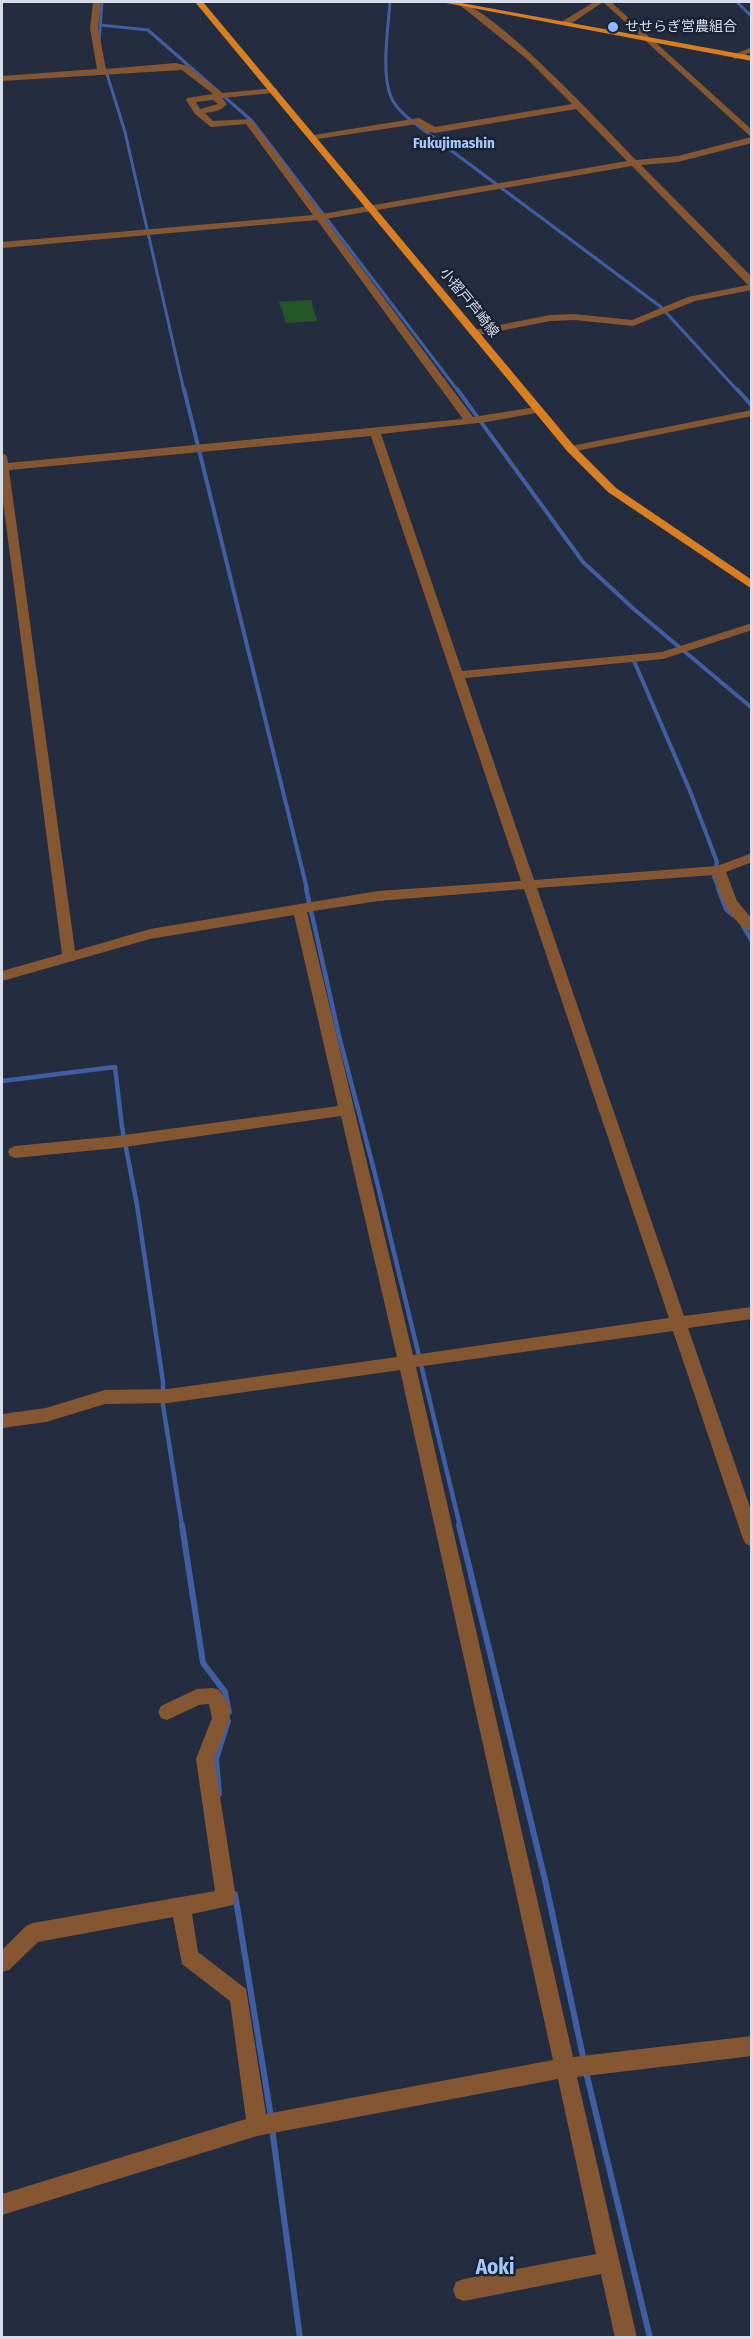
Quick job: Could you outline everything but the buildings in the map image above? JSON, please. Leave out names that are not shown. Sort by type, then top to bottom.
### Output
[{"type":"main road","name":"小摺戸芦崎線","points":[[199,2],[372,208],[536,410],[571,449],[612,490],[752,586]]},
{"type":"main road","points":[[445,2],[463,3],[752,59]]},
{"type":"street","points":[[97,2],[94,28],[102,71]]},
{"type":"street","points":[[566,23],[599,2]]},
{"type":"street","points":[[607,2],[752,135]]},
{"type":"street","points":[[463,3],[530,57],[752,285]]},
{"type":"street","points":[[735,56],[752,49]]},
{"type":"street","points":[[2,80],[177,66],[185,68],[218,96],[223,104],[218,108],[198,112]]},
{"type":"street","points":[[273,90],[190,100],[198,112],[211,124],[248,122],[321,217],[470,421]]},
{"type":"street","points":[[314,138],[419,121],[428,129],[435,130],[578,106]]},
{"type":"street","points":[[2,245],[321,217],[634,162],[678,159],[752,140]]},
{"type":"street","points":[[474,333],[550,318],[574,317],[633,323],[692,299],[752,285]]},
{"type":"street","points":[[69,957],[2,463],[375,432],[470,421],[536,410]]},
{"type":"street","points":[[571,449],[752,413]]},
{"type":"street","points":[[375,432],[752,1539]]},
{"type":"street","points":[[459,675],[663,655],[752,626]]},
{"type":"street","points":[[2,976],[150,934],[378,896],[719,870],[752,857]]},
{"type":"street","points":[[719,870],[727,899],[737,914],[752,927]]},
{"type":"street","points":[[299,909],[407,1364],[626,2337]]},
{"type":"street","points":[[15,1152],[117,1142],[345,1110]]},
{"type":"street","points":[[2,1421],[46,1415],[105,1397],[168,1396],[407,1364],[752,1312]]},
{"type":"street","points":[[2,1963],[33,1933],[226,1898],[206,1759],[221,1718],[220,1704],[213,1696],[197,1697],[167,1712]]},
{"type":"street","points":[[181,1906],[189,1957],[239,1996],[257,2126]]},
{"type":"street","points":[[2,2205],[257,2126],[564,2068],[752,2046]]},
{"type":"street","points":[[464,2290],[608,2262]]},
{"type":"green space","points":[[311,300],[317,321],[286,323],[279,302]]},
{"type":"waterway","points":[[100,25],[102,2]]},
{"type":"waterway","points":[[390,2],[386,76],[391,97],[399,109],[417,125],[661,307],[738,391]]},
{"type":"waterway","points":[[737,2],[752,17]]},
{"type":"waterway","points":[[99,43],[100,25]]},
{"type":"waterway","points":[[100,25],[148,30],[252,121],[458,391]]},
{"type":"waterway","points":[[106,71],[125,132],[184,391]]},
{"type":"waterway","points":[[184,389],[307,889]]},
{"type":"waterway","points":[[457,389],[583,562],[635,610],[752,708]]},
{"type":"waterway","points":[[737,389],[752,406]]},
{"type":"waterway","points":[[634,661],[690,791],[717,862],[714,877],[719,889]]},
{"type":"waterway","points":[[306,888],[339,1036],[376,1178],[460,1526]]},
{"type":"waterway","points":[[718,888],[726,909],[733,915]]},
{"type":"waterway","points":[[743,926],[752,941]]},
{"type":"waterway","points":[[2,1081],[115,1067],[122,1127],[137,1205],[163,1382],[163,1405],[182,1526]]},
{"type":"waterway","points":[[182,1525],[203,1663],[225,1692],[229,1712]]},
{"type":"waterway","points":[[459,1525],[545,1880],[584,2061]]},
{"type":"waterway","points":[[219,1794],[216,1759],[228,1721]]},
{"type":"waterway","points":[[235,1894],[271,2117]]},
{"type":"waterway","points":[[586,2072],[650,2338]]},
{"type":"waterway","points":[[272,2128],[300,2338]]},
{"type":"place","name":"せせらぎ営農組合","points":[[613,27]]},
{"type":"district","name":"Fukujimashin","points":[[454,144]]},
{"type":"district","name":"Aoki","points":[[495,2268]]}]
